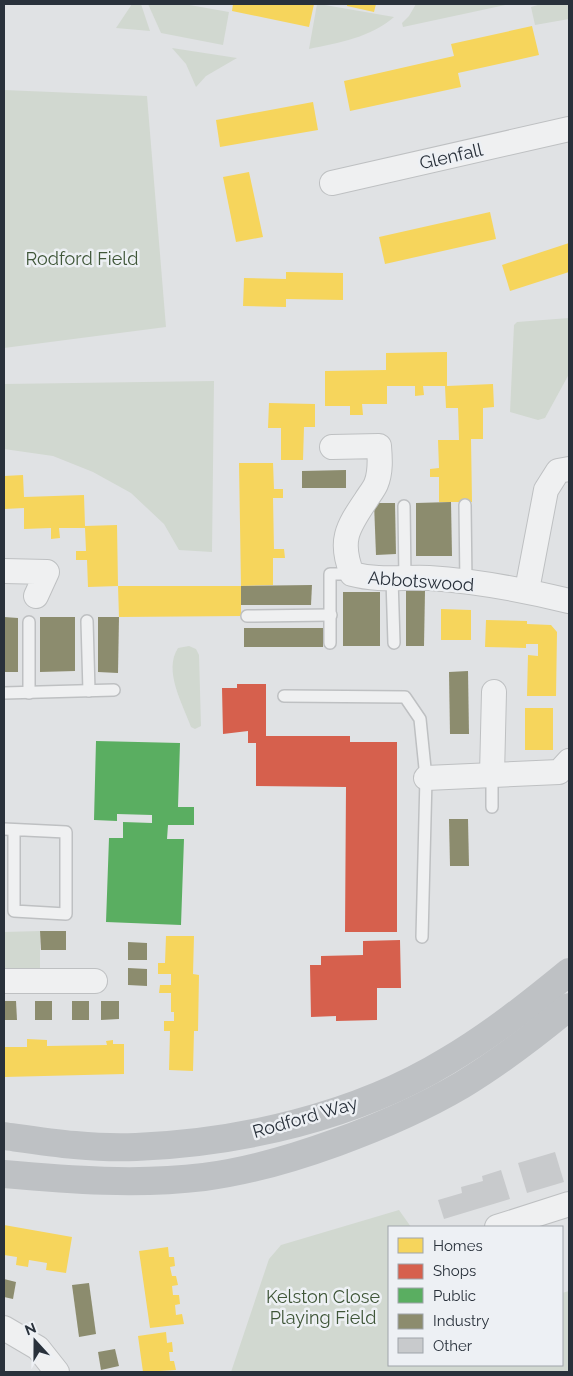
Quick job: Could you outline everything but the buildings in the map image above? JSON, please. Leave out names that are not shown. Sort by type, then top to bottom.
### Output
[{"type":"street","name":"Glenfall","points":[[332,184],[569,129]]},
{"type":"street","name":"Abbotswood","points":[[332,447],[379,446],[381,464],[376,484],[349,525],[345,538],[346,557],[352,574],[372,579],[428,578],[527,590],[569,601]]},
{"type":"street","points":[[527,590],[546,490],[558,471],[569,469]]},
{"type":"street","points":[[4,571],[47,572],[36,596]]},
{"type":"street","points":[[492,775],[494,692]]},
{"type":"street","points":[[426,778],[559,772],[569,761]]},
{"type":"street","name":"Rodford Way","points":[[4,1136],[58,1144],[134,1147],[201,1142],[266,1130],[307,1119],[374,1097],[445,1062],[513,1018],[569,972]]},
{"type":"street","points":[[4,980],[95,982]]},
{"type":"street","name":"Rodford Way","points":[[4,1174],[58,1179],[136,1181],[204,1177],[272,1162],[384,1123],[462,1085],[526,1042],[569,1008]]},
{"type":"street","points":[[504,1226],[537,1221],[569,1204]]},
{"type":"street","points":[[4,1328],[38,1348],[57,1372]]},
{"type":"lane","points":[[465,504],[466,583]]},
{"type":"lane","points":[[394,643],[404,506]]},
{"type":"lane","points":[[330,643],[330,574],[352,574]]},
{"type":"lane","points":[[247,616],[331,615]]},
{"type":"lane","points":[[87,621],[89,691]]},
{"type":"lane","points":[[29,622],[30,693]]},
{"type":"lane","points":[[4,693],[114,690]]},
{"type":"lane","points":[[284,696],[405,697],[420,719],[426,778],[422,937]]},
{"type":"lane","points":[[492,775],[492,807]]},
{"type":"lane","points":[[9,830],[66,832],[66,914],[14,911],[9,830]]},
{"type":"green space","points":[[132,4],[141,4],[150,31],[116,28]]},
{"type":"green space","points":[[148,4],[184,4],[229,12],[223,45],[161,33]]},
{"type":"green space","points":[[317,4],[394,17],[376,30],[343,42],[309,49]]},
{"type":"green space","points":[[416,4],[510,4],[403,27],[402,23]]},
{"type":"green space","points":[[541,4],[569,4],[569,19],[535,25],[531,7]]},
{"type":"green space","points":[[172,48],[237,58],[206,76],[196,87],[186,64]]},
{"type":"green space","name":"Rodford Field","points":[[4,90],[147,96],[166,327],[4,348]]},
{"type":"green space","points":[[569,318],[569,374],[545,418],[538,420],[510,412],[514,325],[517,322]]},
{"type":"green space","points":[[214,381],[212,552],[179,550],[164,524],[131,493],[93,472],[53,456],[4,449],[4,384]]},
{"type":"green space","points":[[189,646],[196,649],[199,655],[201,726],[195,729],[191,727],[173,677],[174,657],[178,648]]},
{"type":"green space","points":[[40,931],[40,969],[4,969],[4,932]]},
{"type":"green space","name":"Kelston Close Playing Field","points":[[399,1210],[410,1226],[388,1226],[388,1366],[563,1366],[563,1293],[569,1291],[569,1372],[231,1372],[269,1259],[281,1245]]}]
